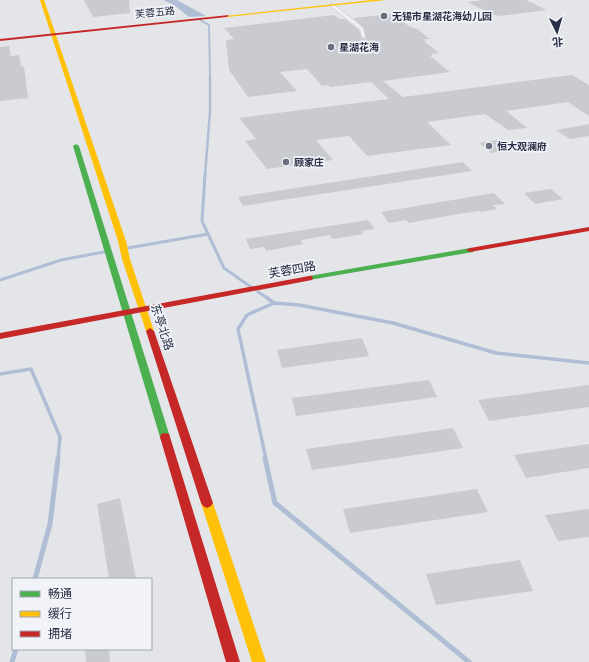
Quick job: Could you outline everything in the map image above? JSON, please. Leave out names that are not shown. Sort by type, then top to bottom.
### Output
[{"type":"main road","points":[[33,0],[45,39]]},
{"type":"main road","name":"东亭北路","points":[[42,0],[53,34],[62,48],[126,258],[259,662]]},
{"type":"main road","name":"芙蓉五路","points":[[0,40],[45,39],[53,34],[384,0]]},
{"type":"main road","points":[[47,16],[61,22],[92,27],[120,27]]},
{"type":"main road","points":[[78,40],[120,27]]},
{"type":"main road","points":[[0,36],[20,29]]},
{"type":"main road","points":[[74,139],[233,662]]},
{"type":"main road","name":"芙蓉四路","points":[[0,336],[232,292],[589,229]]},
{"type":"lane","points":[[332,5],[362,29],[364,37]]},
{"type":"water","points":[[163,0],[177,0],[206,16],[189,17],[174,5]]},
{"type":"building","points":[[84,0],[129,0],[130,13],[93,17]]},
{"type":"building","points":[[484,0],[526,0],[547,10],[499,16],[467,2]]},
{"type":"building","points":[[393,14],[410,27],[417,29],[430,39],[424,39],[426,41],[424,41],[439,53],[431,54],[433,55],[430,56],[450,72],[383,81],[403,97],[572,75],[589,85],[589,116],[568,102],[506,111],[527,128],[508,130],[485,114],[427,122],[451,145],[367,156],[349,136],[316,140],[333,160],[267,169],[245,141],[256,139],[239,118],[389,99],[371,82],[330,87],[328,85],[322,86],[307,69],[280,72],[297,91],[248,97],[229,70],[226,40],[234,39],[224,28],[334,15],[340,19],[345,19],[359,30],[362,38],[366,39],[364,28],[353,18]]},
{"type":"building","points":[[9,46],[11,56],[19,55],[21,67],[24,66],[28,98],[0,101],[0,47]]},
{"type":"building","points":[[589,124],[589,136],[570,139],[556,130]]},
{"type":"building","points":[[502,139],[515,149],[491,153],[479,143]]},
{"type":"building","points":[[463,162],[472,171],[243,206],[238,197]]},
{"type":"building","points":[[551,189],[563,199],[535,204],[524,193]]},
{"type":"building","points":[[494,193],[505,204],[493,205],[497,209],[481,212],[458,214],[409,223],[406,220],[389,223],[381,212]]},
{"type":"building","points":[[368,220],[375,229],[362,231],[364,234],[332,239],[330,235],[301,240],[303,244],[266,251],[264,247],[250,249],[246,239]]},
{"type":"building","points":[[362,338],[369,356],[282,368],[277,350]]},
{"type":"building","points":[[429,380],[437,397],[296,416],[292,398]]},
{"type":"building","points":[[589,385],[589,407],[489,421],[478,400]]},
{"type":"building","points":[[453,428],[463,448],[312,470],[306,449]]},
{"type":"building","points":[[589,444],[589,468],[526,478],[514,455]]},
{"type":"building","points":[[477,489],[488,512],[350,533],[343,509]]},
{"type":"building","points":[[120,498],[136,578],[109,578],[97,504]]},
{"type":"building","points":[[589,509],[589,537],[558,541],[545,515]]},
{"type":"building","points":[[520,560],[533,591],[436,605],[426,574]]},
{"type":"building","points":[[85,650],[109,650],[110,662],[86,662]]},
{"type":"waterway","points":[[200,20],[209,25],[210,77]]},
{"type":"waterway","points":[[205,175],[210,111],[210,77]]},
{"type":"waterway","points":[[205,174],[202,221],[224,268],[251,287]]},
{"type":"waterway","points":[[128,248],[208,234]]},
{"type":"waterway","points":[[0,280],[61,260],[104,252]]},
{"type":"waterway","points":[[258,292],[269,299]]},
{"type":"waterway","points":[[267,298],[274,303]]},
{"type":"waterway","points":[[266,459],[238,329],[247,315],[274,303]]},
{"type":"waterway","points":[[274,303],[299,305],[393,323],[496,353],[589,363]]},
{"type":"waterway","points":[[0,374],[31,369],[60,437],[58,459]]},
{"type":"waterway","points":[[35,578],[50,524],[58,458]]},
{"type":"waterway","points":[[265,458],[275,503],[469,662]]},
{"type":"waterway","points":[[12,662],[16,650]]},
{"type":"traffic: fast","points":[[76,146],[165,437]]},
{"type":"traffic: fast","points":[[309,278],[470,250]]},
{"type":"traffic: slow","points":[[42,0],[122,241],[126,259],[150,331]]},
{"type":"traffic: slow","points":[[227,16],[384,0]]},
{"type":"traffic: slow","points":[[207,503],[259,662]]},
{"type":"traffic: jam","points":[[0,40],[227,16]]},
{"type":"traffic: jam","points":[[470,250],[589,229]]},
{"type":"traffic: jam","points":[[0,336],[309,278]]},
{"type":"traffic: jam","points":[[150,331],[207,503]]},
{"type":"traffic: jam","points":[[165,437],[233,662]]},
{"type":"place","name":"无锡市星湖花海幼儿园","points":[[384,16]]},
{"type":"place","name":"星湖花海","points":[[331,47]]},
{"type":"place","name":"恒大观澜府","points":[[489,146]]},
{"type":"place","name":"顾家庄","points":[[286,162]]}]
